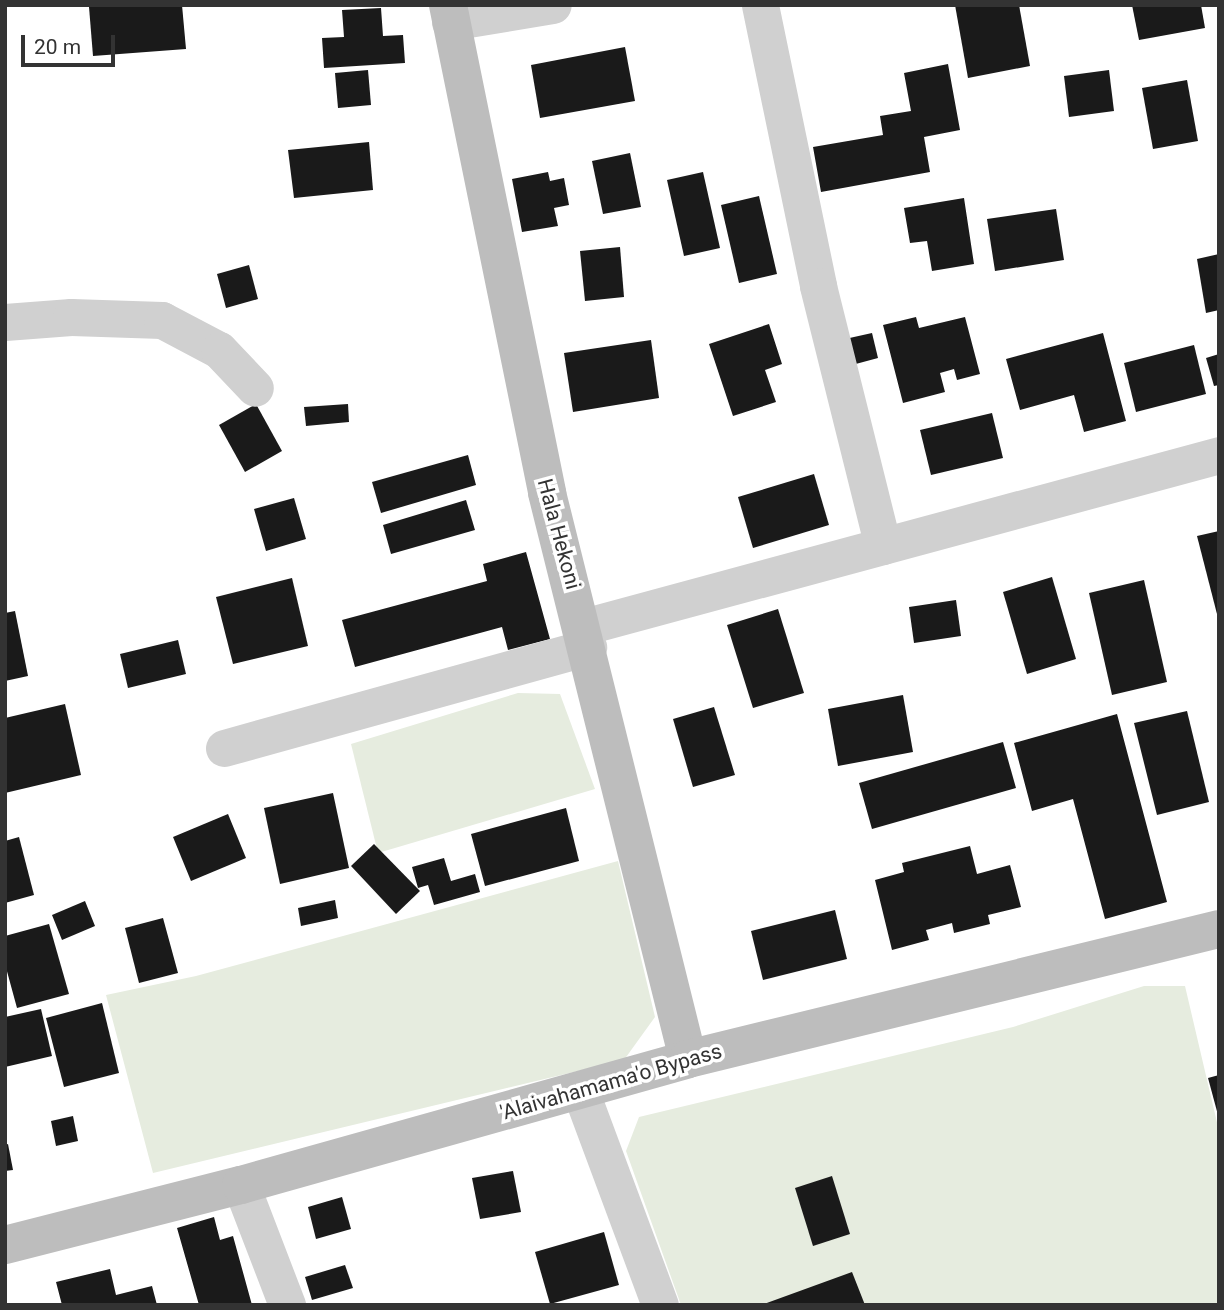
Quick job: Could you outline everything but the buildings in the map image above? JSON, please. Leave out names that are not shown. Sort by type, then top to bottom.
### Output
[{"type":"main road","name":"Hala Hekoni","points":[[449,14],[547,493],[586,637],[688,1059]]},
{"type":"main road","name":"'Alaivahamama'o Bypass","points":[[6,1239],[241,1185],[688,1059],[1219,929]]},
{"type":"street","points":[[449,14],[553,5]]},
{"type":"street","points":[[760,5],[818,286],[883,546]]},
{"type":"street","points":[[5,322],[71,317],[162,320],[219,350],[255,388]]},
{"type":"street","points":[[224,748],[883,546],[1219,456]]},
{"type":"street","points":[[580,1090],[660,1305]]},
{"type":"street","points":[[241,1185],[287,1305]]},
{"type":"shaded area","points":[[518,693],[560,694],[595,789],[378,853],[351,744]]},
{"type":"shaded area","points":[[618,861],[655,1017],[624,1060],[153,1173],[106,995],[196,976]]},
{"type":"shaded area","points":[[1144,986],[1185,986],[1219,1131],[1219,1305],[681,1305],[626,1151],[639,1117],[1013,1027]]}]
